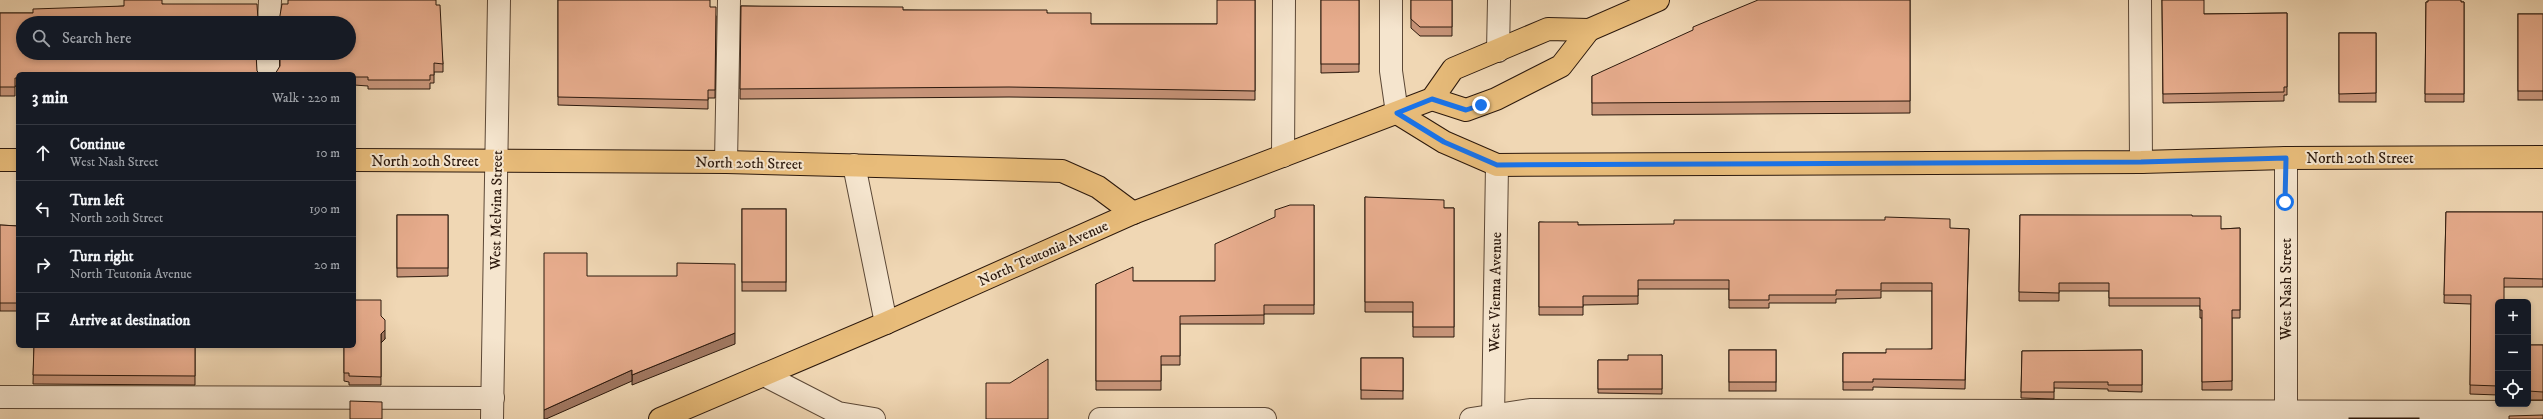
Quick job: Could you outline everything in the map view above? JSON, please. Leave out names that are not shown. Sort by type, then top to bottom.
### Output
[{"type":"main road","points":[[1589,30],[1561,66],[1496,99],[1466,110],[1432,99],[1453,69],[1548,29],[1589,30],[1658,0]]},
{"type":"main road","name":"North Teutonia Avenue","points":[[660,419],[766,376],[886,324],[1133,213],[1432,99]]},
{"type":"main road","name":"North 20th Street","points":[[1397,113],[1444,142],[1497,165],[2141,162],[2286,158],[2543,157]]},
{"type":"main road","points":[[0,160],[16,160]]},
{"type":"main road","name":"North 20th Street","points":[[356,160],[726,162],[1062,171],[1098,187],[1133,213]]},
{"type":"street","points":[[269,16],[270,0]]},
{"type":"street","name":"West Melvina Street","points":[[492,419],[499,0]]},
{"type":"street","points":[[726,162],[729,0]]},
{"type":"street","points":[[1283,156],[1284,0]]},
{"type":"street","points":[[1391,0],[1391,71],[1397,113]]},
{"type":"street","points":[[1498,51],[1499,0]]},
{"type":"street","points":[[2140,0],[2141,162]]},
{"type":"street","points":[[268,60],[268,72]]},
{"type":"street","name":"West Nash Street","points":[[2286,158],[2286,415]]},
{"type":"street","points":[[854,165],[886,324]]},
{"type":"street","name":"West Vienna Avenue","points":[[1493,416],[1497,165]]},
{"type":"street","points":[[766,376],[838,413],[874,419]]},
{"type":"street","points":[[0,397],[492,398]]},
{"type":"street","points":[[1471,419],[1530,410],[2286,415],[2543,412]]},
{"type":"street","points":[[1100,419],[1265,419]]},
{"type":"building","points":[[124,0],[162,0],[162,4],[257,4],[258,16],[16,16],[16,60],[256,60],[258,72],[16,72],[15,87],[0,87],[0,13],[33,13],[33,9],[124,6]]},
{"type":"building","points":[[288,0],[436,0],[436,5],[440,5],[443,64],[434,63],[434,75],[430,75],[430,80],[368,80],[368,77],[356,77],[356,72],[276,72],[280,66],[280,60],[356,60],[356,16],[280,16],[282,4],[288,4]]},
{"type":"building","points":[[558,0],[710,0],[710,7],[716,7],[715,90],[708,90],[708,100],[558,97]]},
{"type":"building","points":[[1217,0],[1255,0],[1255,91],[1009,87],[740,89],[741,6],[903,7],[903,10],[1047,10],[1047,13],[1091,13],[1091,24],[1217,24]]},
{"type":"building","points":[[1321,0],[1359,0],[1359,64],[1321,64]]},
{"type":"building","points":[[1411,0],[1452,0],[1452,27],[1420,27],[1411,19]]},
{"type":"building","points":[[1758,0],[1910,0],[1910,101],[1592,103],[1592,76],[1693,30],[1693,27]]},
{"type":"building","points":[[2162,0],[2204,0],[2204,14],[2287,13],[2287,87],[2284,87],[2284,92],[2163,94]]},
{"type":"building","points":[[2428,0],[2461,0],[2461,2],[2464,2],[2464,94],[2425,94],[2426,2],[2428,2]]},
{"type":"building","points":[[2518,14],[2543,14],[2543,91],[2518,91]]},
{"type":"building","points":[[2339,33],[2376,33],[2376,93],[2339,94]]},
{"type":"building","points":[[1365,197],[1444,200],[1444,208],[1454,208],[1454,327],[1413,327],[1413,302],[1365,302]]},
{"type":"building","points":[[1290,205],[1314,205],[1314,305],[1264,305],[1264,315],[1180,316],[1180,356],[1161,356],[1161,381],[1096,381],[1096,284],[1133,267],[1133,281],[1215,281],[1215,244],[1275,217],[1275,210]]},
{"type":"building","points":[[742,209],[786,209],[786,282],[742,282]]},
{"type":"building","points":[[2446,212],[2543,212],[2543,279],[2504,278],[2504,299],[2495,299],[2495,386],[2470,385],[2471,295],[2444,295]]},
{"type":"building","points":[[397,215],[448,215],[448,268],[397,268]]},
{"type":"building","points":[[2020,215],[2221,216],[2221,229],[2240,228],[2240,310],[2232,310],[2232,381],[2202,382],[2202,310],[2200,310],[2200,298],[2109,298],[2109,283],[2059,283],[2059,293],[2019,292]]},
{"type":"building","points":[[1885,217],[1950,219],[1950,228],[1969,229],[1965,380],[1873,379],[1873,382],[1843,382],[1843,353],[1886,353],[1886,349],[1932,349],[1932,283],[1881,283],[1881,290],[1836,290],[1836,295],[1769,295],[1769,300],[1729,300],[1729,280],[1638,280],[1638,296],[1583,296],[1583,307],[1539,307],[1539,222],[1578,222],[1578,225],[1674,224],[1674,220],[1885,220]]},
{"type":"building","points":[[0,225],[16,226],[16,303],[0,303]]},
{"type":"building","points":[[544,253],[587,253],[587,276],[677,276],[677,263],[735,264],[735,333],[632,375],[632,370],[544,410]]},
{"type":"building","points":[[356,300],[381,300],[381,316],[385,320],[385,330],[381,334],[381,377],[349,376],[349,373],[344,373],[344,348],[356,348]]},
{"type":"building","points":[[2531,345],[2543,345],[2543,392],[2531,391]]},
{"type":"building","points":[[34,348],[195,348],[195,376],[33,375]]},
{"type":"building","points":[[1729,350],[1776,350],[1776,382],[1729,382]]},
{"type":"building","points":[[2142,350],[2142,385],[2108,385],[2108,382],[2054,382],[2054,392],[2021,392],[2022,351]]},
{"type":"building","points":[[1628,355],[1662,355],[1662,389],[1598,389],[1598,360],[1628,360]]},
{"type":"building","points":[[1361,358],[1403,358],[1403,391],[1361,390]]},
{"type":"building","points":[[1048,359],[1048,419],[986,419],[986,383],[1010,383]]},
{"type":"building","points":[[350,401],[382,402],[382,419],[350,419]]},
{"type":"building","points":[[2543,415],[2543,419],[2509,419],[2509,416]]},
{"type":"building","points":[[2419,418],[2419,419],[2349,419]]},
{"type":"route","points":[[1481,105],[1466,110],[1432,99],[1397,113],[1444,142],[1497,165],[2141,162],[2286,158],[2285,202]]}]
